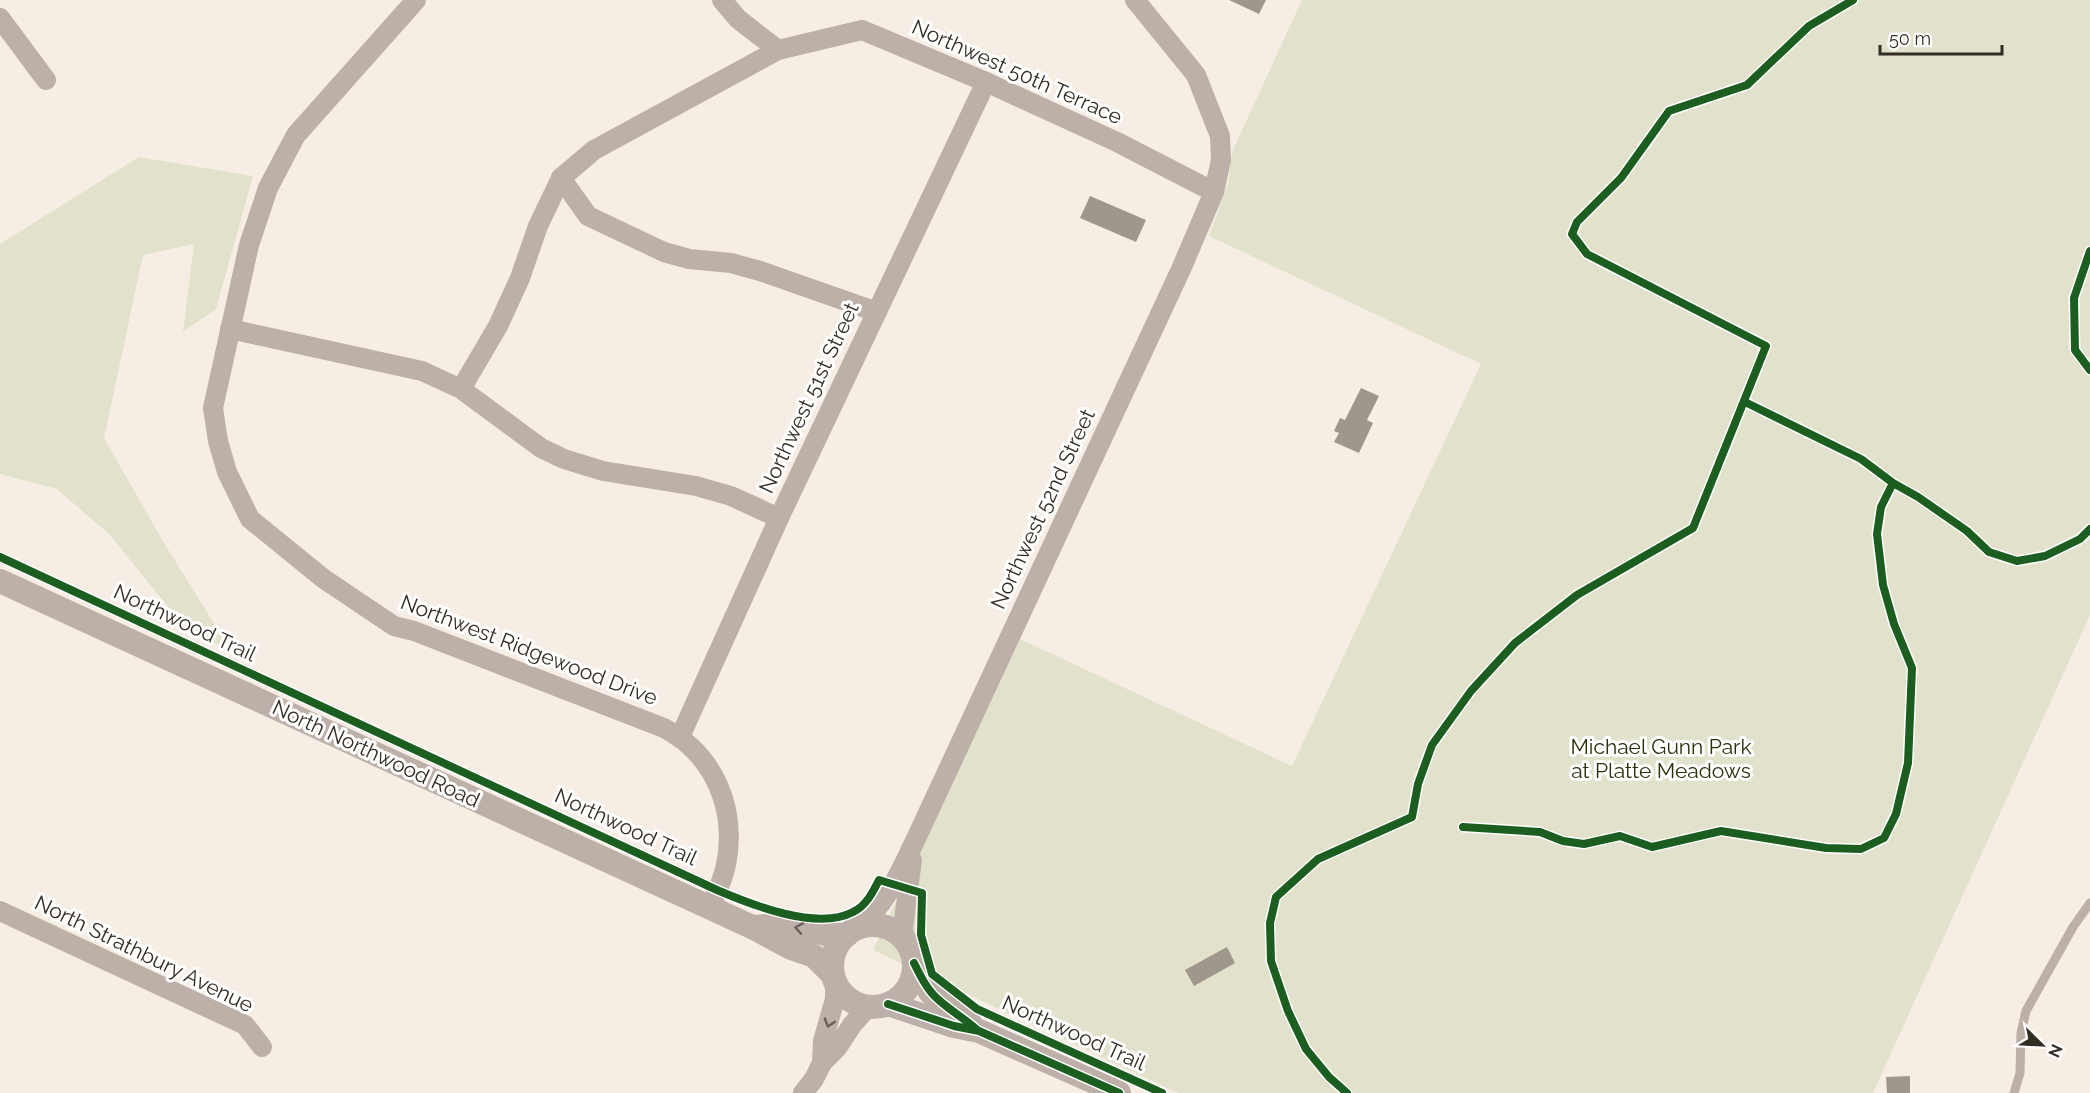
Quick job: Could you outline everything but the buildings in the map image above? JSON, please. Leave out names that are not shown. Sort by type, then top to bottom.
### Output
[{"type":"street","name":"Northwest Ridgewood Drive","points":[[416,0],[296,135],[268,188],[249,245],[213,408],[218,441],[227,472],[250,519],[324,579],[394,626],[447,643],[663,728],[680,737],[702,757],[716,780],[726,804],[728,835],[726,865],[710,908]]},
{"type":"street","points":[[722,0],[738,19],[778,50]]},
{"type":"street","name":"Northwest 52nd Street","points":[[851,932],[870,918],[884,901],[914,845],[1177,277],[1214,192],[1221,160],[1220,136],[1196,75],[1135,0]]},
{"type":"street","points":[[0,18],[46,80]]},
{"type":"street","name":"Northwest 50th Terrace","points":[[461,389],[498,326],[520,278],[538,226],[561,178],[594,150],[778,50],[862,30],[986,82],[1118,142],[1214,192]]},
{"type":"street","name":"Northwest 51st Street","points":[[680,737],[779,518],[986,82]]},
{"type":"street","points":[[561,178],[588,216],[664,252],[689,259],[731,263],[760,271],[877,312]]},
{"type":"street","points":[[230,329],[422,370],[461,389],[541,448],[564,459],[603,471],[696,486],[731,496],[779,518]]},
{"type":"street","name":"North Northwood Road","points":[[0,581],[752,927],[791,948],[814,956],[834,979]]},
{"type":"street","name":"Northwest 52nd Street","points":[[910,952],[903,927],[914,845]]},
{"type":"street","name":"North Strathbury Avenue","points":[[0,911],[245,1025],[262,1047]]},
{"type":"street","name":"North Northwood Road","points":[[752,927],[784,925],[826,933],[851,932]]},
{"type":"street","points":[[822,1064],[823,1041],[835,999],[833,954],[838,944],[851,932],[866,926],[888,928],[910,952],[935,997],[979,1030],[1119,1093]]},
{"type":"street","points":[[803,1093],[852,1025],[878,1006],[899,998],[908,987],[913,975],[910,952]]},
{"type":"street","points":[[834,979],[848,1000],[979,1030]]},
{"type":"lane","points":[[2014,1093],[2020,1073],[2021,1033],[2026,1011],[2054,958],[2090,903]]},
{"type":"green space","name":"Michael Gunn Park at Platte Meadows","points":[[1302,0],[2090,0],[2090,615],[1873,1093],[1178,1093],[873,950],[1020,639],[1292,766],[1481,364],[1209,236],[1228,184],[1232,152]]},
{"type":"green space","points":[[139,157],[253,176],[216,309],[183,332],[194,244],[143,255],[104,438],[164,543],[233,654],[178,619],[109,534],[57,489],[0,474],[0,244]]},
{"type":"cycle path","points":[[1347,1093],[1329,1077],[1306,1049],[1288,1011],[1271,961],[1270,923],[1276,897],[1318,859],[1412,817],[1418,784],[1432,745],[1471,691],[1515,643],[1577,595],[1693,528],[1766,346],[1587,254],[1572,234],[1577,222],[1621,178],[1669,111],[1747,85],[1809,26],[1853,0]]},
{"type":"cycle path","points":[[2090,251],[2074,298],[2075,350],[2090,370]]},
{"type":"cycle path","points":[[1745,402],[1861,459],[1893,483],[1918,497],[1967,531],[1989,552],[2017,561],[2045,556],[2080,539],[2090,529]]},
{"type":"cycle path","points":[[1463,827],[1540,832],[1563,841],[1584,844],[1620,836],[1652,847],[1721,831],[1826,848],[1861,849],[1884,838],[1896,814],[1908,763],[1912,668],[1894,624],[1883,585],[1877,534],[1881,507],[1893,483]]},
{"type":"cycle path","name":"Northwood Trail","points":[[0,557],[717,890],[766,909],[803,917],[821,919],[838,917],[862,906],[879,880],[922,893],[921,935],[932,974],[977,1009],[1162,1093]]},
{"type":"cycle path","points":[[914,963],[926,986],[935,997],[976,1029]]},
{"type":"cycle path","points":[[888,1004],[954,1026],[979,1031],[1119,1093]]}]
